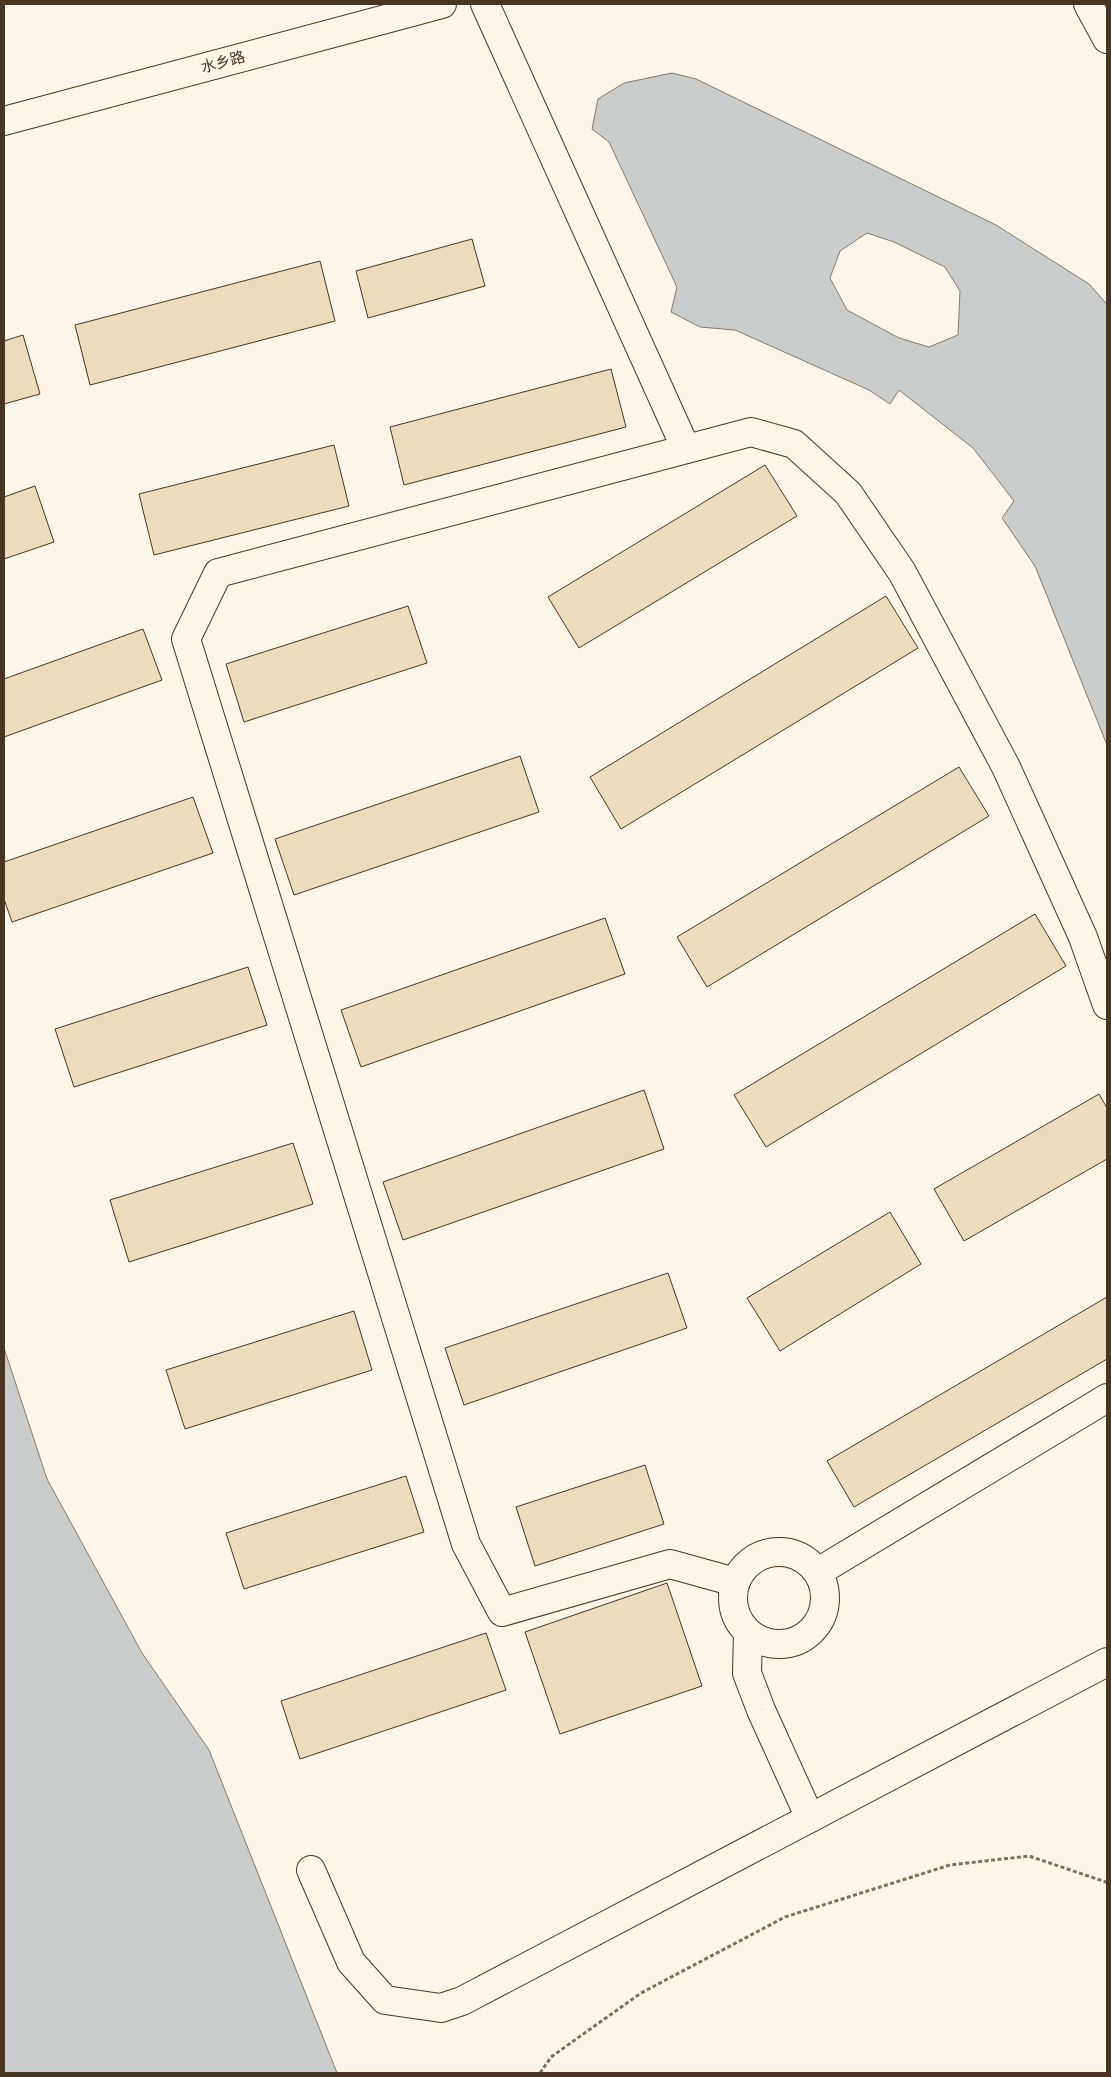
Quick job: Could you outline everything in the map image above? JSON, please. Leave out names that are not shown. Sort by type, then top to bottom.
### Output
[{"type":"street","name":"水乡路","points":[[4,121],[442,4]]},
{"type":"street","points":[[484,4],[686,449]]},
{"type":"street","points":[[1088,4],[1107,39]]},
{"type":"street","points":[[735,1582],[670,1564],[502,1612],[466,1544],[186,639],[218,574],[751,432],[794,444],[848,493],[902,572],[1006,768],[1083,937],[1107,1005]]},
{"type":"street","points":[[818,1572],[1107,1398]]},
{"type":"street","points":[[773,1551],[791,1552],[806,1559],[818,1572],[826,1590],[825,1609],[816,1626],[801,1639],[782,1645],[763,1642],[748,1632],[736,1618],[732,1600],[735,1582],[744,1567],[757,1557],[773,1551]]},
{"type":"street","points":[[748,1632],[747,1673],[761,1710],[810,1818]]},
{"type":"street","points":[[311,1870],[351,1962],[385,2000],[441,2008],[462,2001],[1107,1662]]},
{"type":"path","points":[[540,2073],[551,2057],[641,1993],[785,1917],[950,1865],[1029,1856],[1106,1882],[1107,1884]]},
{"type":"shaded area","points":[[672,73],[696,79],[996,225],[1089,284],[1105,302],[1107,305],[1107,745],[1035,566],[1002,518],[1014,501],[973,448],[899,390],[890,404],[869,390],[735,330],[700,327],[671,312],[677,287],[609,142],[592,129],[598,99],[624,83]],"holes":[[[867,233],[894,242],[945,267],[960,291],[958,335],[929,347],[899,338],[847,310],[830,278],[840,251]]]},
{"type":"shaded area","points":[[4,1348],[47,1479],[142,1653],[209,1750],[337,2073],[4,2073]]},
{"type":"building","points":[[472,239],[485,286],[368,318],[356,271]]},
{"type":"building","points":[[320,261],[335,321],[90,385],[75,325]]},
{"type":"building","points":[[23,335],[40,394],[4,404],[4,341]]},
{"type":"building","points":[[611,369],[626,427],[404,485],[390,427]]},
{"type":"building","points":[[334,445],[349,506],[154,555],[139,494]]},
{"type":"building","points":[[765,465],[797,516],[579,648],[548,597]]},
{"type":"building","points":[[35,486],[54,542],[4,559],[4,497]]},
{"type":"building","points":[[886,596],[918,648],[621,829],[590,777]]},
{"type":"building","points":[[408,606],[427,663],[244,722],[226,664]]},
{"type":"building","points":[[143,629],[162,680],[4,737],[4,679]]},
{"type":"building","points":[[520,756],[539,812],[294,895],[275,839]]},
{"type":"building","points":[[959,767],[989,816],[707,987],[677,937]]},
{"type":"building","points":[[193,797],[213,853],[12,922],[4,899],[4,862]]},
{"type":"building","points":[[1035,914],[1066,966],[766,1147],[734,1095]]},
{"type":"building","points":[[605,918],[625,974],[361,1067],[341,1010]]},
{"type":"building","points":[[248,967],[267,1025],[74,1087],[55,1029]]},
{"type":"building","points":[[644,1090],[664,1149],[403,1240],[383,1182]]},
{"type":"building","points":[[1099,1094],[1107,1108],[1107,1159],[964,1241],[934,1189]]},
{"type":"building","points":[[293,1143],[313,1204],[129,1262],[110,1200]]},
{"type":"building","points":[[890,1212],[921,1264],[780,1351],[747,1298]]},
{"type":"building","points":[[668,1273],[687,1328],[464,1405],[445,1348]]},
{"type":"building","points":[[1107,1297],[1107,1359],[854,1507],[827,1461]]},
{"type":"building","points":[[354,1311],[372,1370],[185,1429],[166,1370]]},
{"type":"building","points":[[645,1465],[664,1524],[535,1566],[516,1507]]},
{"type":"building","points":[[406,1476],[424,1532],[244,1589],[226,1533]]},
{"type":"building","points":[[667,1583],[702,1686],[560,1734],[525,1632]]},
{"type":"building","points":[[486,1633],[506,1690],[300,1759],[281,1701]]}]
